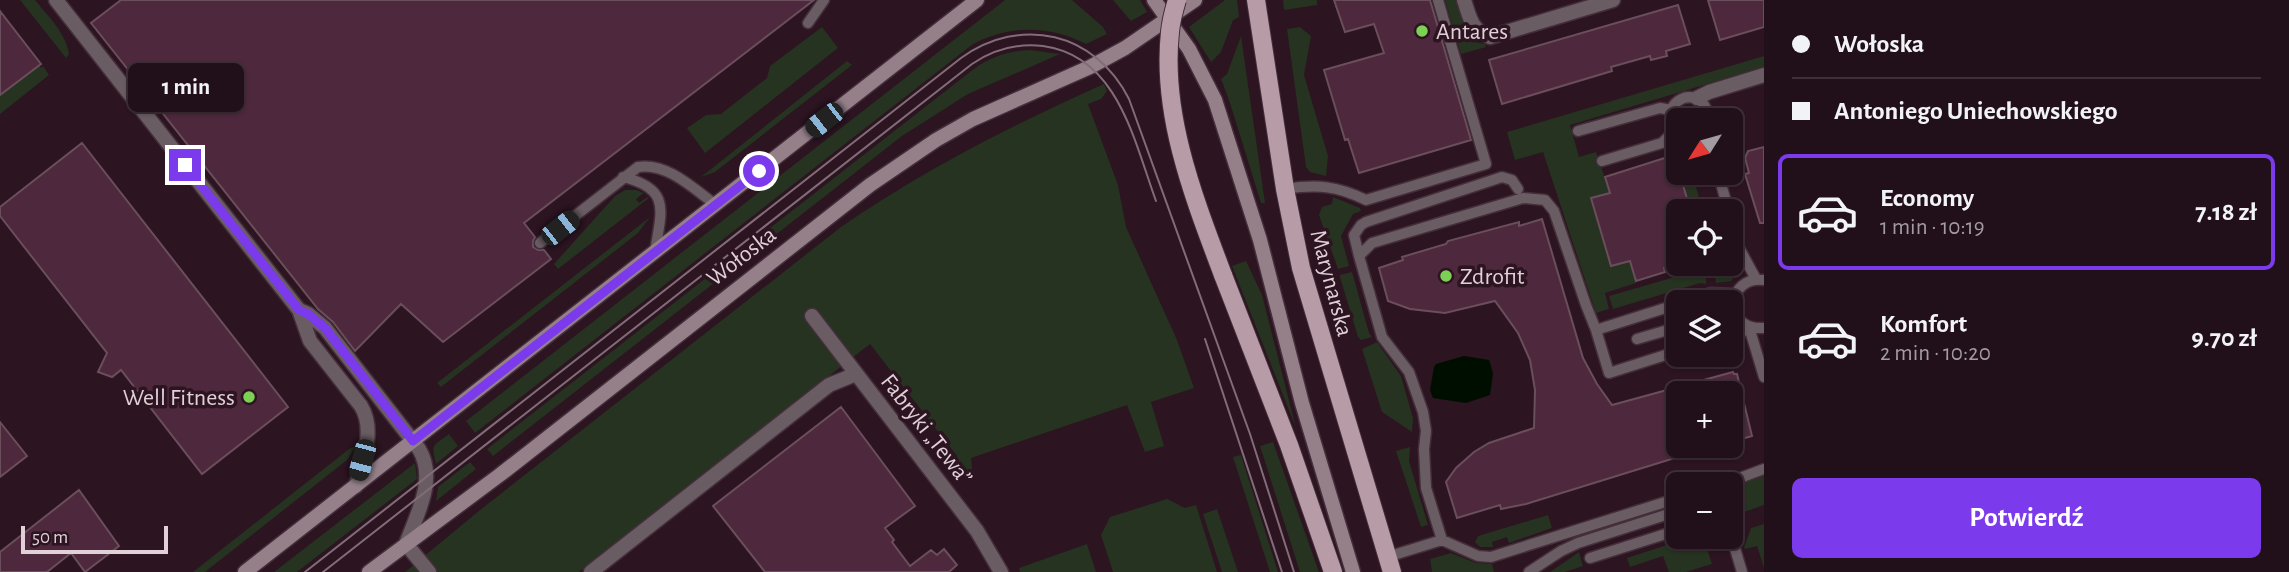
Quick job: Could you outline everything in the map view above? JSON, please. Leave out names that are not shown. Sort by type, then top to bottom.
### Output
[{"type":"main road","points":[[246,572],[977,0]]},
{"type":"main road","points":[[1154,0],[1198,63],[1215,100],[1260,240],[1303,403],[1353,572]]},
{"type":"main road","points":[[1177,0],[1170,29],[1168,60],[1175,121],[1188,178],[1334,572]]},
{"type":"main road","name":"Wołoska","points":[[369,572],[499,475],[870,185],[936,140],[973,119],[1104,60],[1195,0]]},
{"type":"main road","name":"Marynarska","points":[[1256,0],[1285,189],[1301,268],[1390,564]]},
{"type":"street","points":[[56,0],[299,310],[316,353],[361,406],[367,418],[369,433],[356,486]]},
{"type":"street","points":[[1464,0],[1472,23],[1479,33],[1490,37],[1614,0]]},
{"type":"street","points":[[1697,98],[1764,75]]},
{"type":"street","points":[[299,310],[325,328],[424,457],[427,484],[406,544],[429,572]]},
{"type":"street","name":"Fabryki „Tewa”","points":[[812,316],[977,531],[1001,572]]},
{"type":"street","points":[[591,572],[829,385],[856,374]]},
{"type":"lane","points":[[808,23],[824,0]]},
{"type":"lane","points":[[1285,189],[1306,186],[1343,189],[1366,200],[1486,164],[1438,0]]},
{"type":"lane","points":[[1672,108],[1684,97],[1697,98],[1706,108]]},
{"type":"lane","points":[[1578,131],[1660,108],[1666,109]]},
{"type":"lane","points":[[1602,161],[1662,144],[1666,140]]},
{"type":"lane","points":[[540,243],[638,167],[649,165],[665,170],[716,205]]},
{"type":"lane","points":[[623,177],[645,184],[661,202],[655,252]]},
{"type":"lane","points":[[1518,189],[1512,180],[1502,177],[1366,222],[1354,235],[1382,337],[1409,372],[1423,412],[1426,431],[1426,488],[1442,540],[1470,553],[1491,557],[1666,502]]},
{"type":"lane","points":[[1359,256],[1372,243],[1523,198],[1545,200],[1554,211],[1609,373],[1666,355]]},
{"type":"lane","points":[[1739,290],[1744,284],[1760,280],[1743,254]]},
{"type":"lane","points":[[1596,330],[1666,308]]},
{"type":"lane","points":[[1743,322],[1749,327],[1764,377]]},
{"type":"lane","points":[[1743,331],[1749,327],[1764,328]]},
{"type":"lane","points":[[1637,339],[1666,331]]},
{"type":"lane","points":[[1743,477],[1764,469]]},
{"type":"lane","points":[[1529,572],[1578,542],[1666,515]]},
{"type":"lane","points":[[1590,558],[1666,534]]},
{"type":"lane","points":[[1390,564],[1442,540]]},
{"type":"lane","points":[[1735,549],[1742,572]]},
{"type":"green space","points":[[20,0],[35,0],[51,19],[67,46],[69,54],[66,58]]},
{"type":"green space","points":[[1005,0],[1072,0],[1103,27],[1107,34],[1086,44],[1058,33],[1015,31],[1001,33],[973,44],[475,433],[466,421]]},
{"type":"green space","points":[[1113,0],[1140,0],[1147,12],[1131,21]]},
{"type":"green space","points":[[1225,0],[1237,0],[1239,17],[1233,20],[1221,52],[1211,62],[1189,27]]},
{"type":"green space","points":[[1283,0],[1317,0],[1317,5],[1284,10]]},
{"type":"green space","points":[[1445,0],[1457,0],[1469,33],[1486,47],[1461,54]]},
{"type":"green space","points":[[822,27],[838,48],[705,153],[687,128],[706,115],[721,114],[767,78],[770,66]]},
{"type":"green space","points":[[1300,27],[1311,36],[1304,75],[1328,156],[1326,176],[1310,172],[1306,167],[1287,29]]},
{"type":"green space","points":[[1241,36],[1265,203],[1261,203],[1221,79],[1227,74]]},
{"type":"green space","points":[[1030,50],[1060,54],[968,94],[902,136],[493,456],[487,449],[975,68],[1001,55]]},
{"type":"green space","points":[[1764,56],[1764,67],[1570,125],[1579,157],[1596,152],[1610,193],[1591,199],[1611,265],[1630,261],[1636,281],[1605,293],[1609,309],[1596,313],[1543,152],[1515,160],[1507,132]]},
{"type":"green space","points":[[847,61],[852,65],[715,172],[701,177]]},
{"type":"green space","points":[[39,66],[43,66],[49,75],[0,114],[0,95]]},
{"type":"green space","points":[[1104,84],[1107,91],[1101,99],[1088,104],[1118,185],[1126,227],[1177,340],[1194,388],[1151,402],[1164,446],[1145,452],[1127,405],[971,458],[972,469],[959,477],[950,466],[957,456],[870,344],[579,572],[405,572],[841,227],[904,186],[969,150]]},
{"type":"green space","points":[[1684,186],[1696,186],[1699,199],[1688,199]]},
{"type":"green space","points":[[625,190],[644,193],[636,199],[639,203],[649,198],[558,269],[554,264],[615,196]]},
{"type":"green space","points":[[1333,197],[1360,208],[1361,211],[1353,214],[1341,236],[1349,266],[1338,269],[1319,215],[1322,207],[1332,204]]},
{"type":"green space","points":[[650,217],[638,233],[441,387],[437,383]]},
{"type":"green space","points":[[1246,261],[1262,295],[1296,428],[1232,266]]},
{"type":"green space","points":[[1352,272],[1372,337],[1361,340],[1340,277]]},
{"type":"green space","points":[[1678,276],[1706,276],[1706,284],[1666,290],[1666,293],[1613,309],[1609,296]]},
{"type":"green space","points":[[1715,276],[1734,276],[1731,281],[1716,283]]},
{"type":"green space","points":[[1377,342],[1401,376],[1413,418],[1412,432],[1382,412],[1362,349]]},
{"type":"green space","points":[[449,434],[458,446],[436,464],[434,446]]},
{"type":"green space","points":[[1273,442],[1319,572],[1300,572],[1260,446]]},
{"type":"green space","points":[[356,446],[347,460],[205,572],[193,572],[349,449]]},
{"type":"green space","points":[[1410,447],[1409,461],[1428,525],[1421,527],[1396,451]]},
{"type":"green space","points":[[1241,455],[1278,572],[1270,572],[1233,457]]},
{"type":"green space","points":[[470,462],[476,469],[436,501],[438,487]]},
{"type":"green space","points":[[415,463],[417,479],[297,572],[274,572]]},
{"type":"green space","points":[[1764,476],[1764,505],[1743,511],[1743,483]]},
{"type":"green space","points":[[1167,499],[1185,508],[1196,505],[1217,572],[1113,572],[1101,535],[1110,517]]},
{"type":"green space","points":[[1217,509],[1238,572],[1222,572],[1203,514]]},
{"type":"green space","points":[[1548,515],[1552,528],[1509,543],[1507,537],[1492,542],[1493,547],[1480,547],[1475,542],[1478,536]]},
{"type":"green space","points":[[1764,524],[1764,568],[1757,546],[1744,547],[1751,528]]},
{"type":"green space","points":[[1087,544],[1096,572],[1020,572],[1019,568]]},
{"type":"green space","points":[[1666,545],[1666,549],[1707,549],[1712,564],[1686,572],[1669,572],[1663,556],[1630,567],[1627,558]]},
{"type":"green space","points":[[1579,552],[1583,566],[1565,572],[1550,572]]},
{"type":"green space","points":[[1451,553],[1476,563],[1492,564],[1494,572],[1432,572],[1430,559]]},
{"type":"shaded area","points":[[1464,356],[1489,360],[1493,373],[1490,395],[1466,403],[1433,398],[1430,390],[1436,364]]},
{"type":"building","points":[[121,0],[814,0],[524,223],[535,237],[533,247],[544,250],[551,259],[443,342],[401,304],[355,351],[333,322],[318,309],[91,23]]},
{"type":"building","points":[[1334,0],[1430,0],[1471,140],[1359,173],[1348,139],[1345,140],[1324,70],[1384,53],[1374,24],[1345,32]]},
{"type":"building","points":[[1708,0],[1764,0],[1764,27],[1720,40]]},
{"type":"building","points":[[1678,5],[1690,44],[1666,51],[1667,56],[1651,60],[1650,56],[1611,67],[1612,71],[1502,104],[1489,60]]},
{"type":"building","points":[[0,11],[41,64],[0,95]]},
{"type":"building","points":[[82,143],[288,407],[202,474],[121,370],[112,377],[98,372],[107,353],[0,216],[0,207]]},
{"type":"building","points":[[1764,147],[1764,223],[1760,223],[1745,174],[1749,173],[1745,158],[1748,151]]},
{"type":"building","points":[[1666,158],[1666,186],[1683,186],[1687,199],[1666,199],[1665,272],[1636,281],[1630,261],[1611,266],[1591,198],[1610,193],[1605,177]]},
{"type":"building","points":[[1542,219],[1583,358],[1612,405],[1666,390],[1666,458],[1675,458],[1526,504],[1501,509],[1500,505],[1457,518],[1446,482],[1456,468],[1489,443],[1534,428],[1535,390],[1530,360],[1518,333],[1495,301],[1445,313],[1410,309],[1388,301],[1379,268],[1448,241],[1519,222],[1519,226]]},
{"type":"building","points":[[1733,372],[1737,374],[1739,381],[1700,381]]},
{"type":"building","points":[[1743,399],[1752,436],[1743,439]]},
{"type":"building","points":[[841,407],[915,506],[885,528],[894,540],[892,542],[910,566],[931,550],[937,555],[944,549],[957,565],[949,572],[765,572],[713,506]]},
{"type":"building","points":[[0,422],[27,456],[0,477]]},
{"type":"building","points":[[79,490],[119,546],[85,572],[71,553],[47,572],[0,572],[0,552]]},
{"type":"tram line","points":[[305,572],[961,58],[984,45],[1008,37],[1032,34],[1055,37],[1077,45],[1097,58],[1114,76],[1129,99],[1250,434],[1294,572]]},
{"type":"tram line","points":[[323,572],[972,64],[989,54],[1014,46],[1043,46],[1068,53],[1089,66],[1106,84],[1119,105],[1140,153],[1156,201]]},
{"type":"tram line","points":[[1205,339],[1282,572]]},
{"type":"place","name":"Antares","points":[[1422,31]]},
{"type":"place","name":"Zdrofit","points":[[1446,276]]},
{"type":"place","name":"Well Fitness","points":[[249,397]]},
{"type":"route","points":[[185,165],[299,310],[325,328],[413,441],[759,171]]}]
